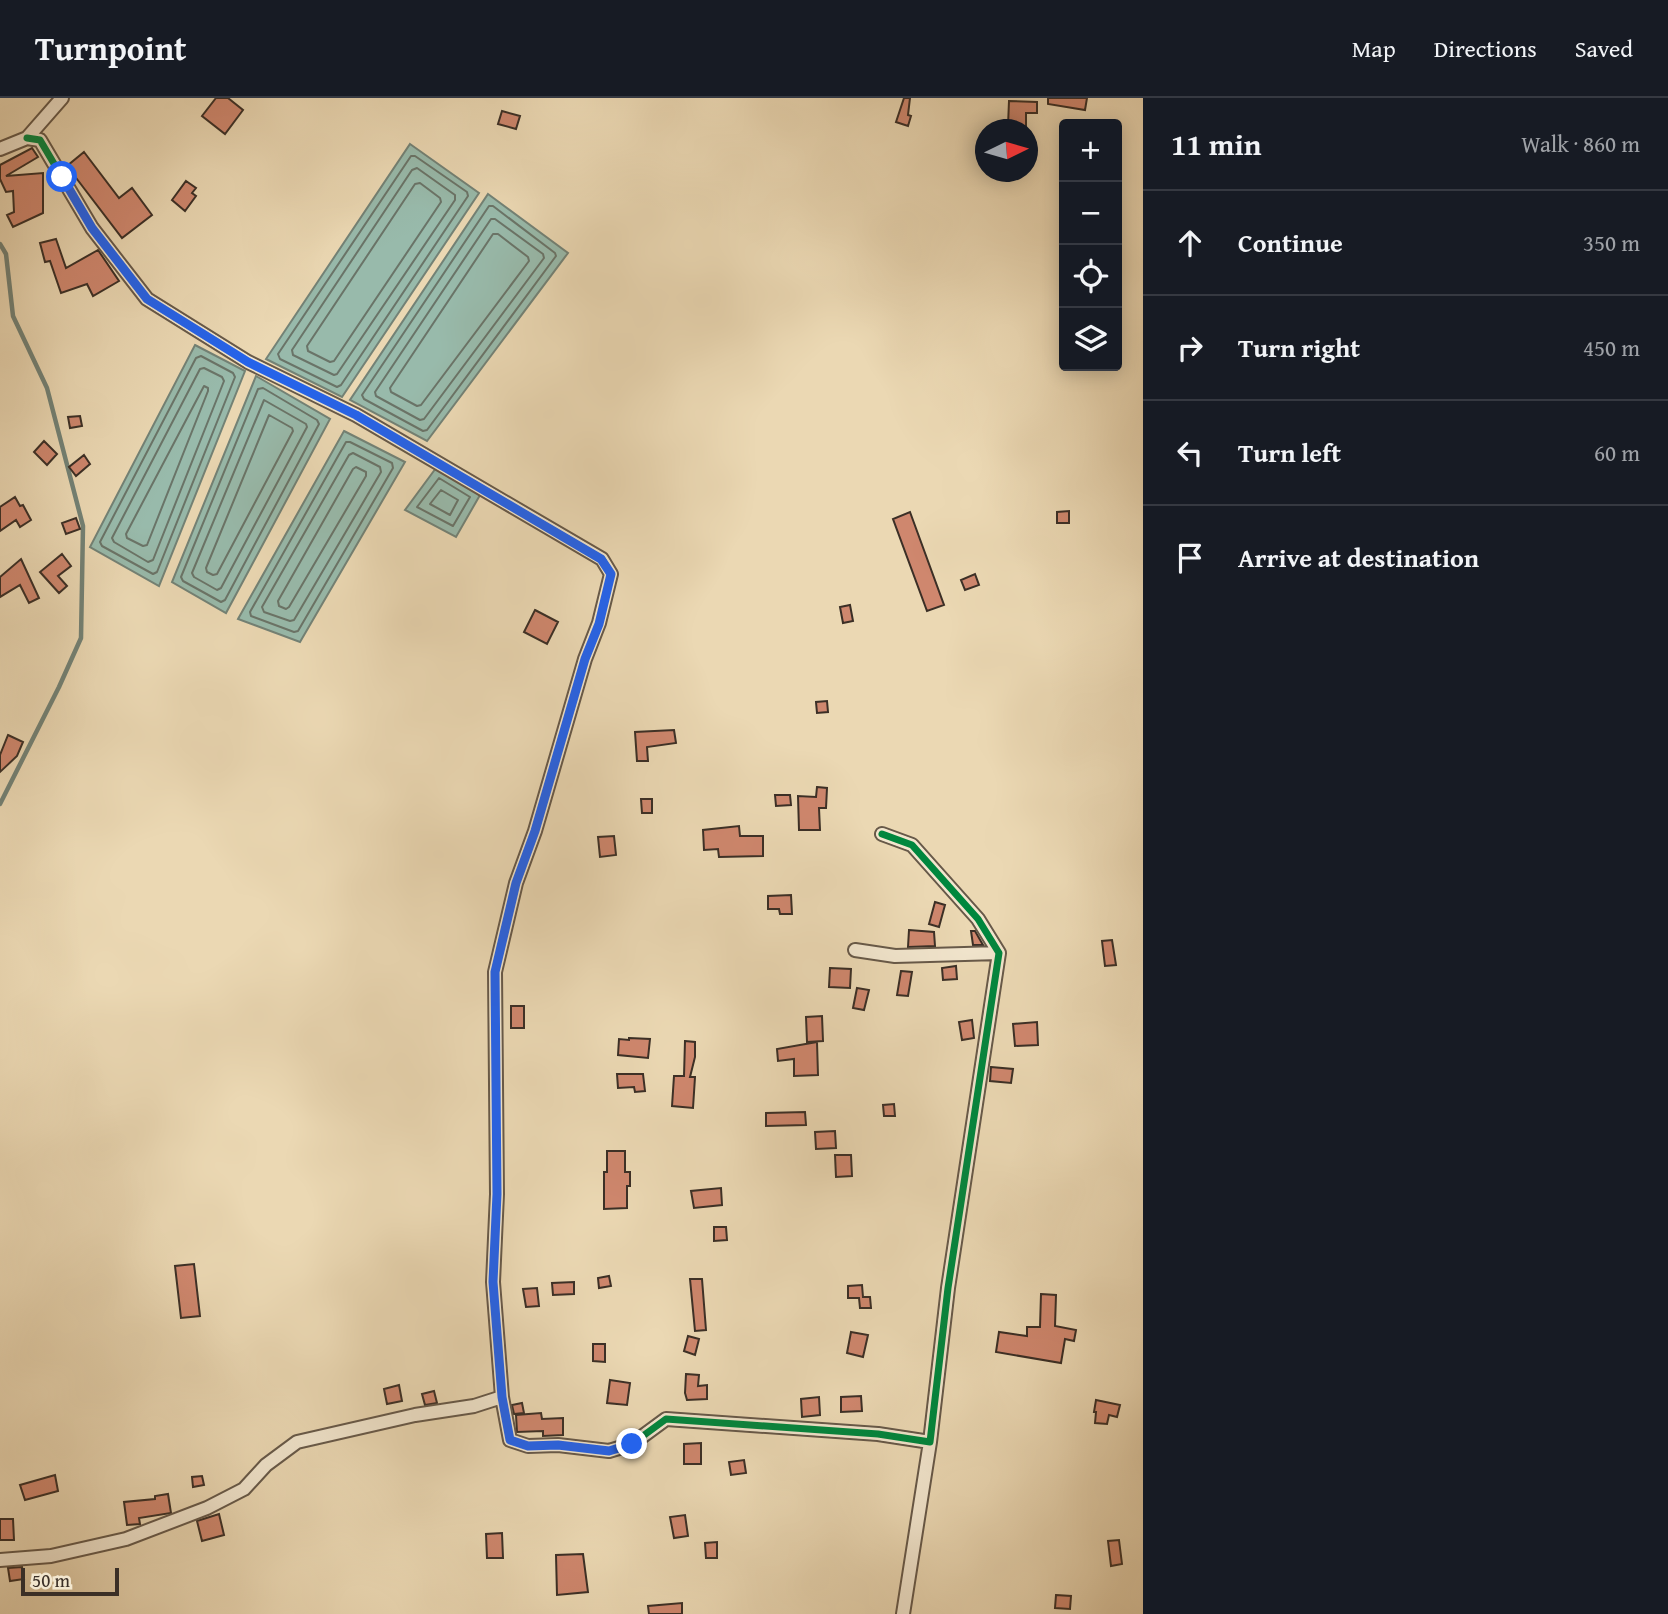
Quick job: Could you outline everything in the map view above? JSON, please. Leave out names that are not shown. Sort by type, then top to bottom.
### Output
[{"type":"street","points":[[0,149],[27,138],[62,98]]},
{"type":"street","points":[[27,138],[40,141],[92,228],[147,299],[248,362],[356,415],[545,525],[601,559],[611,574],[599,624],[585,659],[535,831],[516,883],[495,972],[497,1194],[493,1282],[502,1397],[510,1440],[528,1446],[558,1445],[609,1451],[632,1444],[666,1419],[866,1433],[930,1442]]},
{"type":"street","points":[[882,834],[912,845],[978,919],[999,953],[947,1287],[930,1442],[903,1614]]},
{"type":"street","points":[[855,950],[895,956],[999,953]]},
{"type":"street","points":[[0,1560],[51,1556],[127,1539],[207,1508],[244,1489],[266,1465],[297,1442],[415,1415],[474,1406],[502,1397]]},
{"type":"water","points":[[410,144],[479,193],[342,397],[266,359]]},
{"type":"water","points":[[488,194],[568,253],[427,441],[350,400]]},
{"type":"water","points":[[195,345],[245,371],[159,586],[90,547]]},
{"type":"water","points":[[256,376],[330,419],[226,613],[172,582]]},
{"type":"water","points":[[344,431],[405,462],[300,642],[238,619]]},
{"type":"water","points":[[436,468],[480,495],[456,537],[405,510]]},
{"type":"building","points":[[216,98],[228,98],[243,110],[225,134],[202,116]]},
{"type":"building","points":[[904,98],[910,98],[908,115],[911,116],[908,126],[896,122]]},
{"type":"building","points":[[1048,98],[1087,98],[1085,110],[1048,104]]},
{"type":"building","points":[[1009,101],[1037,102],[1037,113],[1026,113],[1026,119],[1008,119]]},
{"type":"building","points":[[502,111],[520,116],[516,129],[498,124]]},
{"type":"building","points":[[32,148],[38,157],[6,176],[43,173],[43,213],[13,227],[7,215],[14,212],[13,191],[6,192],[0,179],[0,165]]},
{"type":"building","points":[[84,152],[119,198],[132,188],[152,215],[122,238],[67,166]]},
{"type":"building","points":[[186,181],[196,188],[192,193],[196,196],[185,211],[172,200]]},
{"type":"building","points":[[56,239],[66,268],[98,250],[119,281],[93,296],[87,284],[61,293],[50,261],[45,262],[40,243]]},
{"type":"building","points":[[80,416],[82,426],[70,428],[68,417]]},
{"type":"building","points":[[44,441],[57,454],[47,465],[34,452]]},
{"type":"building","points":[[84,455],[90,464],[76,476],[69,467]]},
{"type":"building","points":[[15,497],[31,520],[20,527],[16,520],[0,531],[0,507]]},
{"type":"building","points":[[1069,511],[1069,523],[1057,523],[1057,512]]},
{"type":"building","points":[[910,512],[944,605],[927,611],[893,519]]},
{"type":"building","points":[[76,518],[80,529],[66,534],[62,523]]},
{"type":"building","points":[[62,554],[71,566],[58,576],[67,586],[59,593],[40,572]]},
{"type":"building","points":[[21,559],[39,598],[29,603],[20,585],[0,597],[0,577]]},
{"type":"building","points":[[975,574],[979,585],[965,590],[961,580]]},
{"type":"building","points":[[850,605],[853,621],[843,623],[840,607]]},
{"type":"building","points":[[535,610],[558,622],[547,644],[524,632]]},
{"type":"building","points":[[827,701],[828,712],[817,713],[816,702]]},
{"type":"building","points":[[674,730],[676,743],[647,747],[648,761],[637,761],[635,732]]},
{"type":"building","points":[[8,735],[23,742],[17,756],[0,772],[0,755]]},
{"type":"building","points":[[817,787],[827,788],[826,808],[819,808],[820,830],[799,830],[798,796],[816,797]]},
{"type":"building","points":[[775,795],[790,795],[791,805],[776,806]]},
{"type":"building","points":[[641,799],[652,799],[652,813],[642,813]]},
{"type":"building","points":[[739,826],[740,836],[763,836],[763,856],[719,857],[718,849],[704,850],[703,830]]},
{"type":"building","points":[[614,836],[616,855],[600,857],[598,837]]},
{"type":"building","points":[[791,895],[792,914],[780,914],[779,909],[768,909],[768,896]]},
{"type":"building","points":[[935,902],[945,905],[939,927],[929,924]]},
{"type":"building","points":[[909,930],[934,932],[935,946],[908,947]]},
{"type":"building","points":[[971,931],[975,931],[983,945],[973,945]]},
{"type":"building","points":[[1112,940],[1116,965],[1105,966],[1102,941]]},
{"type":"building","points":[[956,966],[957,979],[943,980],[942,968]]},
{"type":"building","points":[[830,968],[851,969],[850,988],[829,987]]},
{"type":"building","points":[[901,971],[912,972],[908,996],[897,995]]},
{"type":"building","points":[[857,988],[869,990],[864,1010],[853,1008]]},
{"type":"building","points":[[511,1006],[524,1006],[524,1028],[511,1028]]},
{"type":"building","points":[[822,1016],[823,1041],[807,1042],[806,1017]]},
{"type":"building","points":[[972,1020],[974,1038],[962,1040],[959,1022]]},
{"type":"building","points":[[1037,1022],[1038,1045],[1015,1046],[1013,1024]]},
{"type":"building","points":[[619,1039],[650,1039],[648,1058],[618,1055]]},
{"type":"building","points":[[685,1041],[695,1042],[695,1057],[690,1077],[695,1077],[693,1108],[672,1106],[674,1076],[684,1076]]},
{"type":"building","points":[[817,1042],[818,1075],[794,1076],[794,1059],[778,1061],[777,1049]]},
{"type":"building","points":[[991,1067],[1013,1069],[1011,1083],[990,1081]]},
{"type":"building","points":[[617,1074],[643,1074],[645,1091],[635,1092],[634,1087],[618,1088]]},
{"type":"building","points":[[894,1104],[895,1116],[884,1116],[883,1105]]},
{"type":"building","points":[[805,1112],[806,1125],[766,1126],[766,1113]]},
{"type":"building","points":[[835,1131],[836,1148],[816,1149],[815,1132]]},
{"type":"building","points":[[607,1151],[625,1151],[625,1172],[630,1172],[627,1208],[604,1209]]},
{"type":"building","points":[[835,1155],[851,1155],[852,1176],[836,1177]]},
{"type":"building","points":[[721,1188],[722,1205],[694,1208],[691,1191]]},
{"type":"building","points":[[714,1227],[726,1227],[727,1240],[714,1241]]},
{"type":"building","points":[[194,1264],[200,1316],[181,1318],[175,1266]]},
{"type":"building","points":[[609,1276],[611,1286],[599,1288],[598,1278]]},
{"type":"building","points":[[690,1279],[702,1279],[706,1330],[695,1331]]},
{"type":"building","points":[[574,1282],[574,1294],[553,1295],[552,1283]]},
{"type":"building","points":[[862,1285],[863,1297],[870,1297],[871,1308],[860,1308],[859,1298],[848,1298],[848,1286]]},
{"type":"building","points":[[537,1288],[539,1306],[526,1307],[523,1289]]},
{"type":"building","points":[[1041,1294],[1056,1295],[1055,1326],[1076,1330],[1074,1341],[1065,1339],[1061,1363],[996,1352],[999,1332],[1027,1336],[1027,1327],[1040,1327]]},
{"type":"building","points":[[851,1332],[868,1335],[863,1357],[847,1353]]},
{"type":"building","points":[[688,1336],[699,1339],[695,1355],[684,1351]]},
{"type":"building","points":[[593,1344],[605,1344],[605,1362],[593,1361]]},
{"type":"building","points":[[686,1374],[699,1375],[698,1386],[707,1385],[707,1399],[687,1400]]},
{"type":"building","points":[[610,1380],[630,1383],[627,1405],[607,1403]]},
{"type":"building","points":[[399,1385],[402,1401],[387,1404],[384,1389]]},
{"type":"building","points":[[434,1391],[437,1403],[425,1405],[422,1394]]},
{"type":"building","points":[[861,1396],[862,1411],[841,1412],[841,1397]]},
{"type":"building","points":[[819,1397],[820,1415],[802,1417],[801,1399]]},
{"type":"building","points":[[1096,1400],[1120,1405],[1117,1417],[1109,1415],[1107,1424],[1095,1423]]},
{"type":"building","points":[[522,1403],[524,1413],[514,1414],[512,1405]]},
{"type":"building","points":[[541,1413],[542,1419],[563,1418],[563,1435],[543,1436],[543,1431],[517,1432],[516,1415]]},
{"type":"building","points":[[701,1443],[701,1464],[684,1464],[684,1444]]},
{"type":"building","points":[[744,1460],[746,1473],[731,1475],[729,1462]]},
{"type":"building","points":[[55,1475],[58,1491],[25,1500],[20,1485]]},
{"type":"building","points":[[202,1476],[204,1485],[193,1487],[192,1477]]},
{"type":"building","points":[[168,1494],[171,1513],[139,1518],[140,1524],[127,1525],[124,1502],[155,1499],[155,1496]]},
{"type":"building","points":[[219,1514],[224,1535],[202,1541],[197,1521]]},
{"type":"building","points":[[685,1515],[688,1536],[674,1538],[670,1517]]},
{"type":"building","points":[[0,1519],[13,1519],[14,1540],[0,1540]]},
{"type":"building","points":[[502,1533],[503,1558],[487,1558],[486,1534]]},
{"type":"building","points":[[1119,1540],[1122,1564],[1111,1566],[1108,1541]]},
{"type":"building","points":[[717,1542],[717,1558],[706,1558],[705,1543]]},
{"type":"building","points":[[583,1554],[588,1592],[557,1595],[556,1555]]},
{"type":"building","points":[[22,1567],[24,1579],[10,1581],[8,1568]]},
{"type":"building","points":[[1056,1595],[1071,1596],[1070,1609],[1055,1608]]},
{"type":"building","points":[[682,1603],[682,1614],[649,1614],[648,1606]]},
{"type":"waterway","points":[[0,244],[6,254],[13,316],[47,388],[83,526],[81,638],[0,804]]},
{"type":"cycle path","points":[[27,138],[40,140],[92,228],[147,299],[248,362],[356,415],[602,559],[611,574],[599,623],[585,659],[535,831],[516,883],[495,972],[497,1194],[493,1282],[502,1397],[510,1440],[528,1446],[558,1445],[609,1451],[632,1444],[666,1419],[878,1434],[930,1442],[948,1288],[999,953],[978,919],[912,845],[882,834]]},
{"type":"route","points":[[62,177],[92,228],[147,299],[248,362],[356,415],[498,497],[601,559],[611,574],[599,624],[585,659],[535,831],[516,883],[495,972],[497,1194],[493,1282],[502,1397],[510,1440],[528,1446],[558,1445],[609,1451],[632,1444]]}]
